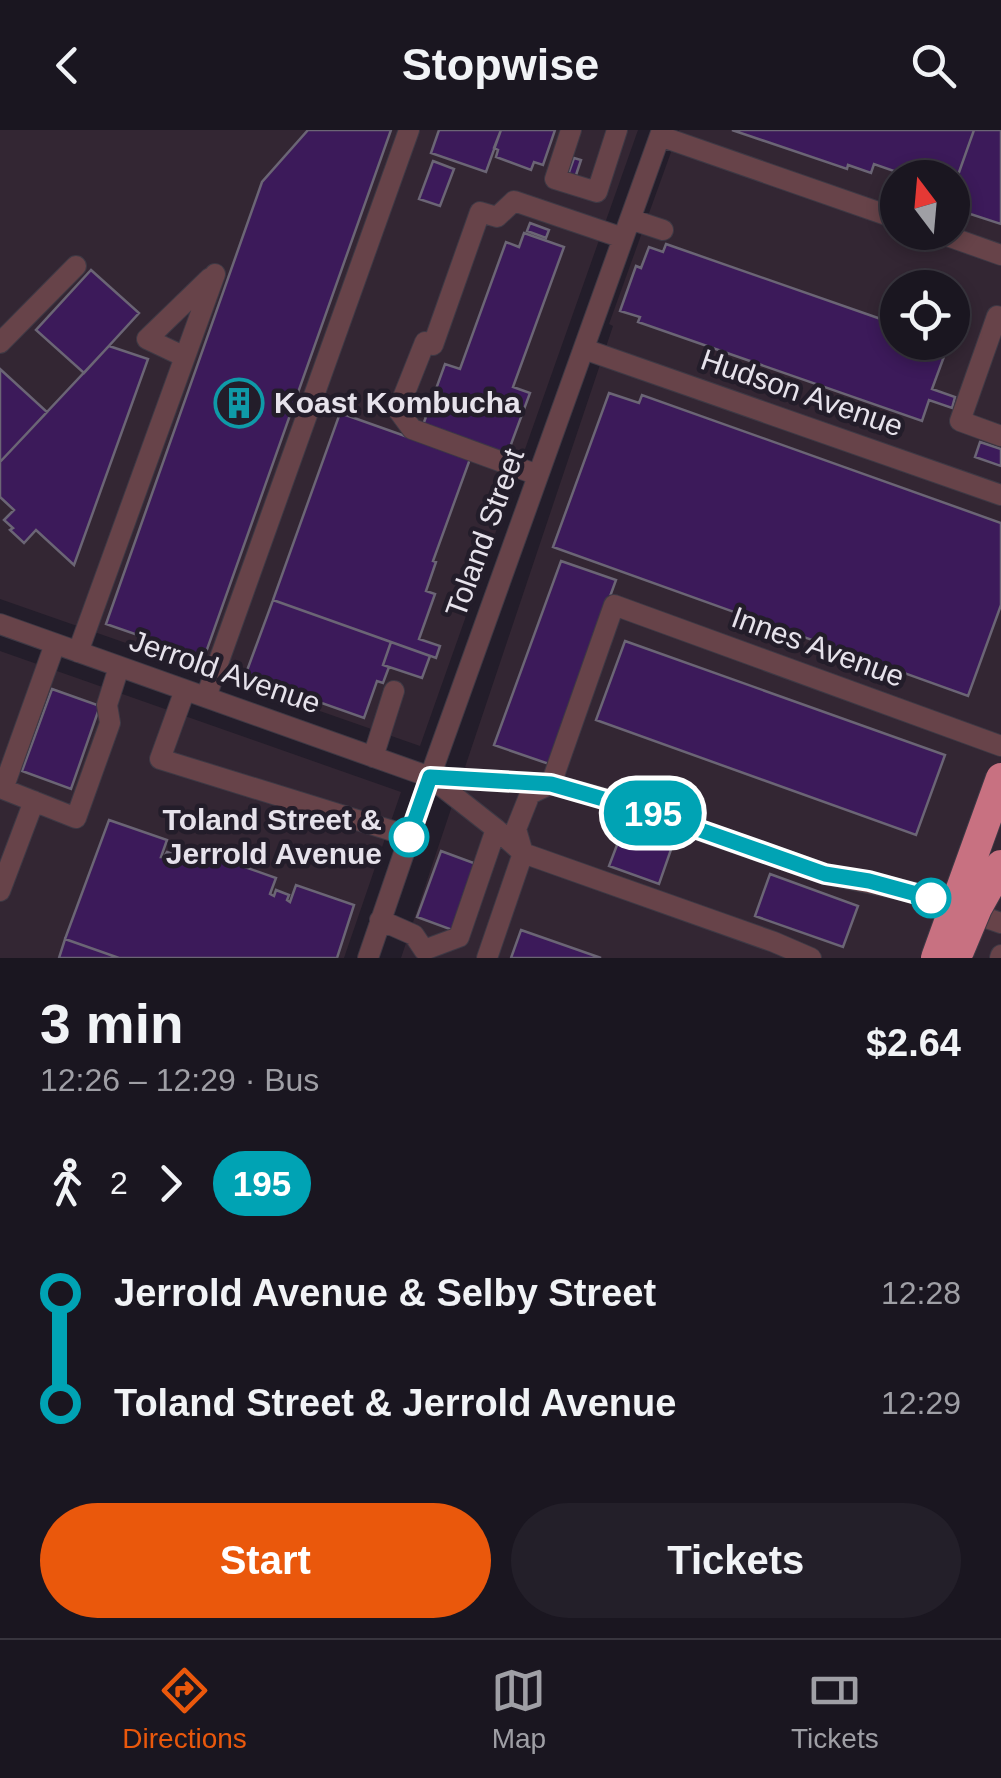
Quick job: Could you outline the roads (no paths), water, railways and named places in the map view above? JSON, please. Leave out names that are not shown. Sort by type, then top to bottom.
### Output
[{"type":"highway","points":[[936,958],[1001,781]]},
{"type":"highway","points":[[946,958],[1001,807]]},
{"type":"highway","points":[[956,958],[1001,865]]},
{"type":"street","points":[[206,698],[409,130]]},
{"type":"street","points":[[571,130],[555,179],[597,192],[616,130]]},
{"type":"street","points":[[661,133],[880,212]]},
{"type":"street","name":"Toland Street","points":[[368,958],[661,133]]},
{"type":"street","points":[[538,475],[412,428],[398,410],[425,342],[433,345],[480,212],[497,217],[514,201],[627,229],[663,230]]},
{"type":"street","points":[[970,245],[1001,256]]},
{"type":"street","points":[[0,343],[76,266]]},
{"type":"street","points":[[997,316],[960,421],[1001,436]]},
{"type":"street","name":"Hudson Avenue","points":[[584,349],[1001,495]]},
{"type":"street","points":[[78,652],[185,357]]},
{"type":"street","name":"Innes Avenue","points":[[551,784],[614,605],[1001,746]]},
{"type":"street","name":"Jerrold Avenue","points":[[2,632],[55,644],[430,777],[551,784],[652,813],[825,874],[912,892],[1001,923]]},
{"type":"street","points":[[55,644],[3,789],[76,818],[110,723],[107,706],[118,666]]},
{"type":"street","points":[[185,690],[160,759],[409,836]]},
{"type":"street","points":[[373,757],[394,691]]},
{"type":"street","name":"Jerrold Avenue","points":[[430,777],[523,853],[811,958]]},
{"type":"street","points":[[936,958],[1001,781]]},
{"type":"street","points":[[486,958],[523,853],[516,829],[530,794],[551,784]]},
{"type":"street","points":[[0,892],[34,801]]},
{"type":"street","points":[[380,920],[414,935],[422,954],[459,937],[496,828]]},
{"type":"place","name":"Koast Kombucha","points":[[239,403]]},
{"type":"place","name":"Toland Street & Jerrold Avenue","points":[[409,837]]}]
